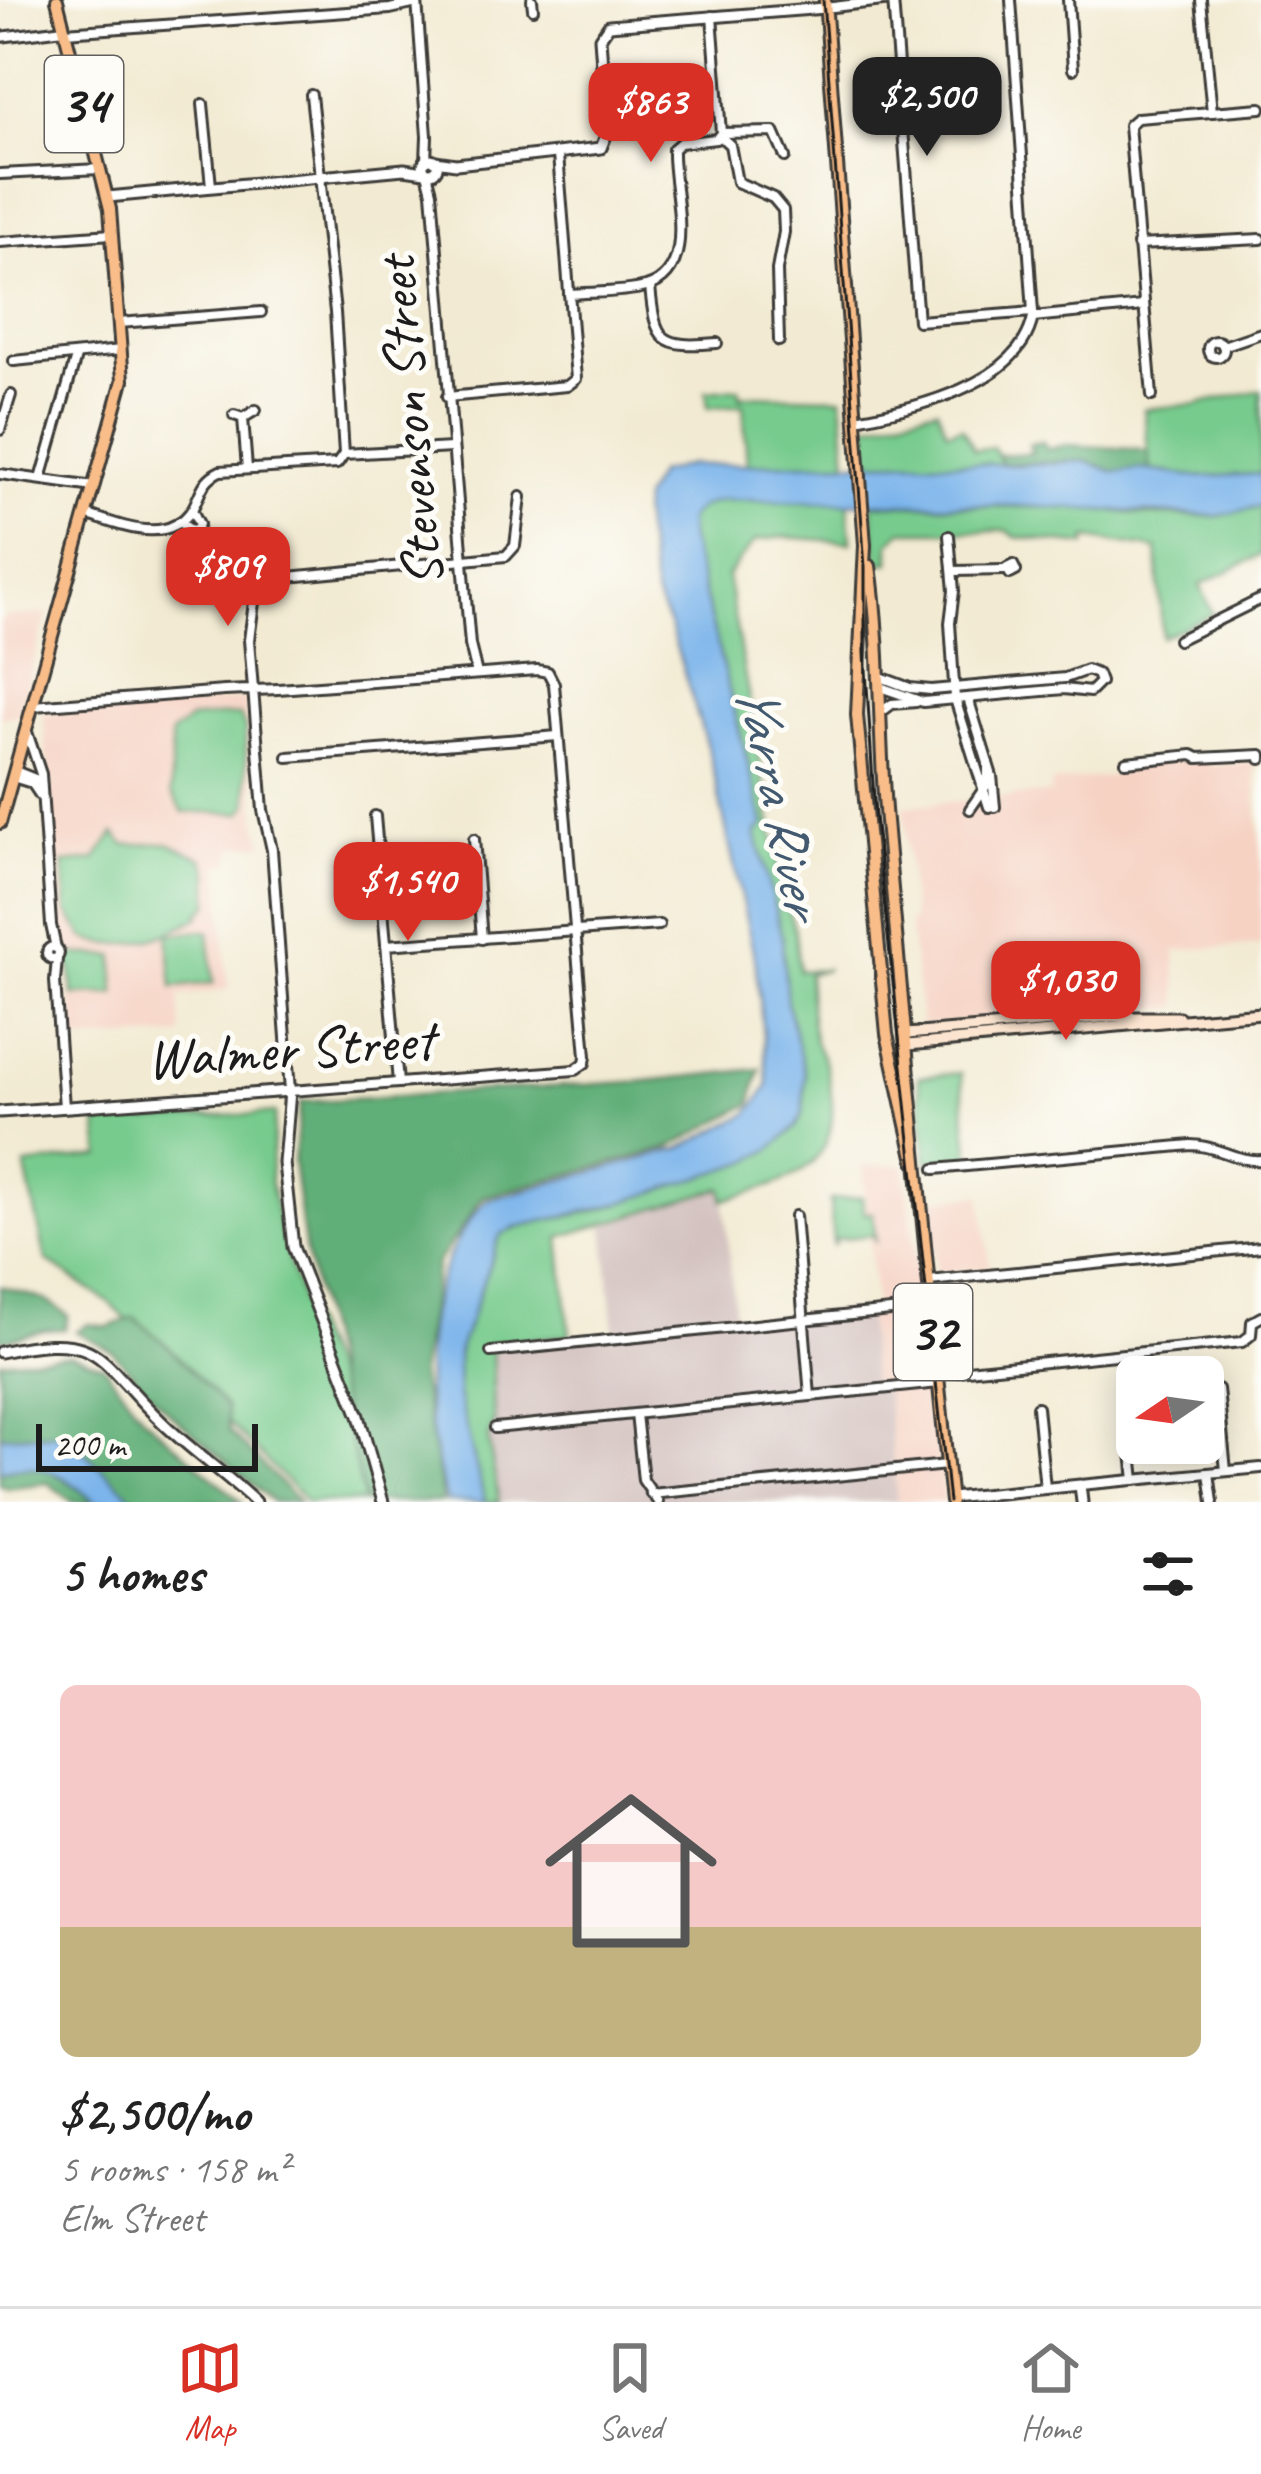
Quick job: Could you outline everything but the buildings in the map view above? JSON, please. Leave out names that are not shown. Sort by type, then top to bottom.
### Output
[{"type":"main road","name":"34","points":[[0,823],[119,404],[121,350],[108,197],[57,0]]},
{"type":"main road","name":"32","points":[[825,3],[879,681],[884,801],[951,1500]]},
{"type":"main road","name":"32","points":[[866,545],[858,672],[863,788],[888,1040],[915,1161]]},
{"type":"main road","points":[[858,672],[879,681]]},
{"type":"main road","points":[[907,1040],[1019,1024],[1261,1013]]},
{"type":"main road","points":[[888,1040],[1019,1037],[1113,1022]]},
{"type":"main road","points":[[1019,1024],[1019,1037]]},
{"type":"street","points":[[108,197],[593,152],[604,145],[607,134],[600,43],[605,27],[892,0],[918,321],[1143,306]]},
{"type":"street","points":[[856,424],[934,400],[990,373],[1020,348],[1033,314],[1010,0]]},
{"type":"street","points":[[1067,0],[1073,69]]},
{"type":"street","points":[[1201,0],[1212,112]]},
{"type":"street","points":[[0,38],[417,5]]},
{"type":"street","name":"Stevenson Street","points":[[417,5],[472,675]]},
{"type":"street","points":[[712,14],[720,135],[730,145],[737,182],[773,198],[783,210],[784,238],[777,270],[779,341]]},
{"type":"street","points":[[88,515],[145,531],[179,522],[192,510],[210,476],[220,471],[337,464],[344,454],[311,95]]},
{"type":"street","points":[[203,104],[211,186]]},
{"type":"street","points":[[1152,396],[1128,128],[1138,118],[1261,108]]},
{"type":"street","points":[[569,294],[650,286],[670,270],[678,250],[673,149],[680,143],[774,132],[785,157]]},
{"type":"street","points":[[447,397],[573,384],[558,155]]},
{"type":"street","points":[[0,174],[99,165]]},
{"type":"street","points":[[0,242],[112,234]]},
{"type":"street","points":[[1138,245],[1261,239]]},
{"type":"street","points":[[650,286],[654,319],[668,341],[682,346],[716,344]]},
{"type":"street","points":[[119,323],[261,312]]},
{"type":"street","points":[[1223,346],[1261,333]]},
{"type":"street","points":[[14,361],[121,350]]},
{"type":"street","points":[[41,479],[76,358]]},
{"type":"street","points":[[0,430],[10,395]]},
{"type":"street","points":[[247,469],[238,416],[256,410]]},
{"type":"street","points":[[344,454],[452,448]]},
{"type":"street","points":[[0,474],[95,487]]},
{"type":"street","points":[[383,1502],[352,1397],[293,1247],[286,1208],[290,1091],[272,850],[262,810],[249,640],[257,580],[502,556],[512,551],[521,497]]},
{"type":"street","points":[[179,522],[196,529],[199,524],[192,510]]},
{"type":"street","points":[[949,536],[955,694],[992,807],[988,763],[968,698]]},
{"type":"street","points":[[953,571],[1006,570]]},
{"type":"street","points":[[1178,640],[1261,599]]},
{"type":"street","points":[[880,714],[892,704],[1070,678],[1088,670],[1100,680],[1090,692],[1006,689]]},
{"type":"street","points":[[34,706],[548,671],[554,683],[576,932]]},
{"type":"street","points":[[879,681],[968,698],[984,691]]},
{"type":"street","points":[[879,681],[923,702]]},
{"type":"street","points":[[26,730],[37,755],[41,782],[64,1107]]},
{"type":"street","points":[[288,757],[558,736]]},
{"type":"street","points":[[973,753],[983,749]]},
{"type":"street","points":[[1126,762],[1192,755],[1261,757]]},
{"type":"street","points":[[970,809],[988,783],[988,763]]},
{"type":"street","points":[[14,774],[41,782]]},
{"type":"street","points":[[14,774],[32,783],[40,797]]},
{"type":"street","points":[[375,816],[398,1083]]},
{"type":"street","points":[[474,839],[482,939]]},
{"type":"street","points":[[386,945],[659,925]]},
{"type":"street","name":"Walmer Street","points":[[0,1112],[575,1070],[584,1064],[576,932]]},
{"type":"street","points":[[935,1169],[1190,1145],[1210,1145],[1248,1161],[1261,1160]]},
{"type":"street","points":[[795,1216],[810,1396]]},
{"type":"street","points":[[928,1281],[1261,1246]]},
{"type":"street","points":[[490,1352],[931,1307]]},
{"type":"street","points":[[495,1428],[810,1396],[1243,1342],[1251,1335],[1252,1322],[1261,1317]]},
{"type":"street","points":[[0,1352],[46,1343],[88,1348],[106,1359],[159,1420],[255,1502]]},
{"type":"street","points":[[1037,1408],[1046,1488]]},
{"type":"street","points":[[636,1414],[643,1480],[655,1498],[947,1466]]},
{"type":"street","points":[[1224,1450],[1226,1471]]},
{"type":"street","points":[[1133,1464],[1135,1480]]},
{"type":"street","points":[[951,1500],[1261,1468]]},
{"type":"street","points":[[1210,1473],[1213,1502]]},
{"type":"street","points":[[1080,1485],[1082,1502]]},
{"type":"shaded area","points":[[47,614],[18,715],[0,717],[0,621],[6,616]]},
{"type":"shaded area","points":[[245,699],[257,819],[264,844],[233,846],[230,863],[219,865],[228,989],[179,996],[182,1035],[68,1041],[68,1032],[73,1030],[68,966],[62,959],[43,714]]},
{"type":"shaded area","points":[[1208,759],[1210,766],[1254,763],[1261,945],[1175,950],[1178,1007],[922,1025],[909,922],[913,921],[904,806],[1051,793],[1051,783],[1112,776],[1111,766]]},
{"type":"shaded area","points":[[904,1165],[944,1502],[897,1502],[886,1394],[872,1383],[866,1309],[875,1308],[863,1166]]},
{"type":"shaded area","points":[[723,1187],[735,1319],[866,1309],[872,1383],[886,1393],[897,1502],[499,1502],[488,1436],[494,1423],[492,1343],[614,1331],[604,1226]]},
{"type":"shaded area","points":[[981,1195],[990,1267],[937,1272],[929,1200]]},
{"type":"green space","points":[[739,388],[741,400],[742,395],[842,397],[847,463],[747,465],[743,405],[708,408],[706,391]]},
{"type":"green space","points":[[1261,390],[1261,474],[1199,477],[1150,470],[1144,409]]},
{"type":"green space","points":[[937,408],[947,431],[962,427],[974,450],[993,447],[1002,464],[869,462],[867,425]]},
{"type":"green space","points":[[1043,442],[1048,449],[1067,445],[1148,450],[1150,470],[1115,472],[1084,461],[1002,464],[997,455],[1032,453],[1029,444]]},
{"type":"green space","points":[[722,500],[848,503],[851,542],[783,537],[755,541],[727,576],[799,971],[827,969],[808,974],[813,1033],[832,1098],[831,1124],[814,1161],[777,1184],[724,1200],[722,1188],[560,1237],[570,1335],[492,1343],[494,1423],[488,1436],[499,1502],[485,1502],[458,1395],[457,1355],[500,1235],[603,1209],[662,1186],[796,1127],[803,1113],[805,1074],[787,1003],[782,938],[756,833],[764,824],[689,537],[692,515]]},
{"type":"green space","points":[[872,504],[1218,516],[1261,506],[1261,555],[1200,585],[1213,614],[1162,637],[1157,549],[1087,538],[1086,545],[1015,537],[1008,531],[902,531],[890,543],[890,562],[877,563]]},
{"type":"green space","points":[[240,716],[245,727],[248,805],[241,813],[183,812],[171,793],[171,734],[190,719]]},
{"type":"green space","points":[[114,833],[125,845],[168,843],[204,859],[209,906],[201,916],[173,931],[129,944],[84,938],[67,911],[63,863],[95,860]]},
{"type":"green space","points":[[209,932],[214,983],[173,987],[168,935]]},
{"type":"green space","points":[[69,954],[115,956],[115,994],[73,995],[71,968],[62,959]]},
{"type":"green space","points":[[760,1069],[751,1104],[669,1148],[483,1197],[437,1263],[420,1374],[443,1502],[364,1502],[303,1239],[293,1161],[301,1102],[645,1081]]},
{"type":"green space","points":[[961,1073],[970,1158],[927,1162],[918,1077]]},
{"type":"green space","points":[[275,1113],[270,1180],[282,1240],[304,1308],[340,1391],[375,1502],[307,1502],[111,1304],[46,1260],[25,1165],[101,1156],[97,1123]]},
{"type":"green space","points":[[862,1197],[864,1213],[873,1213],[876,1243],[872,1235],[836,1239],[833,1246],[830,1200]]},
{"type":"green space","points":[[0,1286],[45,1300],[68,1315],[65,1329],[0,1341]]},
{"type":"green space","points":[[134,1317],[226,1407],[229,1431],[299,1502],[273,1502],[167,1411],[113,1352],[76,1331],[89,1324],[108,1327]]},
{"type":"green space","points":[[70,1354],[103,1365],[144,1418],[242,1502],[138,1502],[64,1434],[0,1436],[0,1361]]},
{"type":"green space","points":[[27,1466],[55,1471],[96,1502],[73,1502],[48,1483],[0,1485],[0,1471]]},
{"type":"water","points":[[912,461],[1016,465],[1084,461],[1115,472],[1142,469],[1199,477],[1261,474],[1261,506],[1218,516],[722,500],[692,515],[689,537],[764,825],[756,833],[782,938],[787,1003],[805,1074],[803,1113],[796,1127],[770,1150],[747,1162],[618,1204],[500,1235],[457,1355],[458,1395],[485,1502],[447,1502],[430,1424],[428,1344],[433,1305],[462,1232],[487,1200],[679,1149],[748,1114],[768,1086],[756,965],[710,756],[670,627],[655,595],[643,499],[658,473],[690,465]]},
{"type":"water","points":[[64,1434],[138,1502],[96,1502],[63,1478],[41,1469],[0,1471],[0,1436]]},
{"type":"tram line","points":[[823,0],[865,567],[875,816],[949,1502]]},
{"type":"water label","name":"Yarra River","points":[[780,798]]}]
